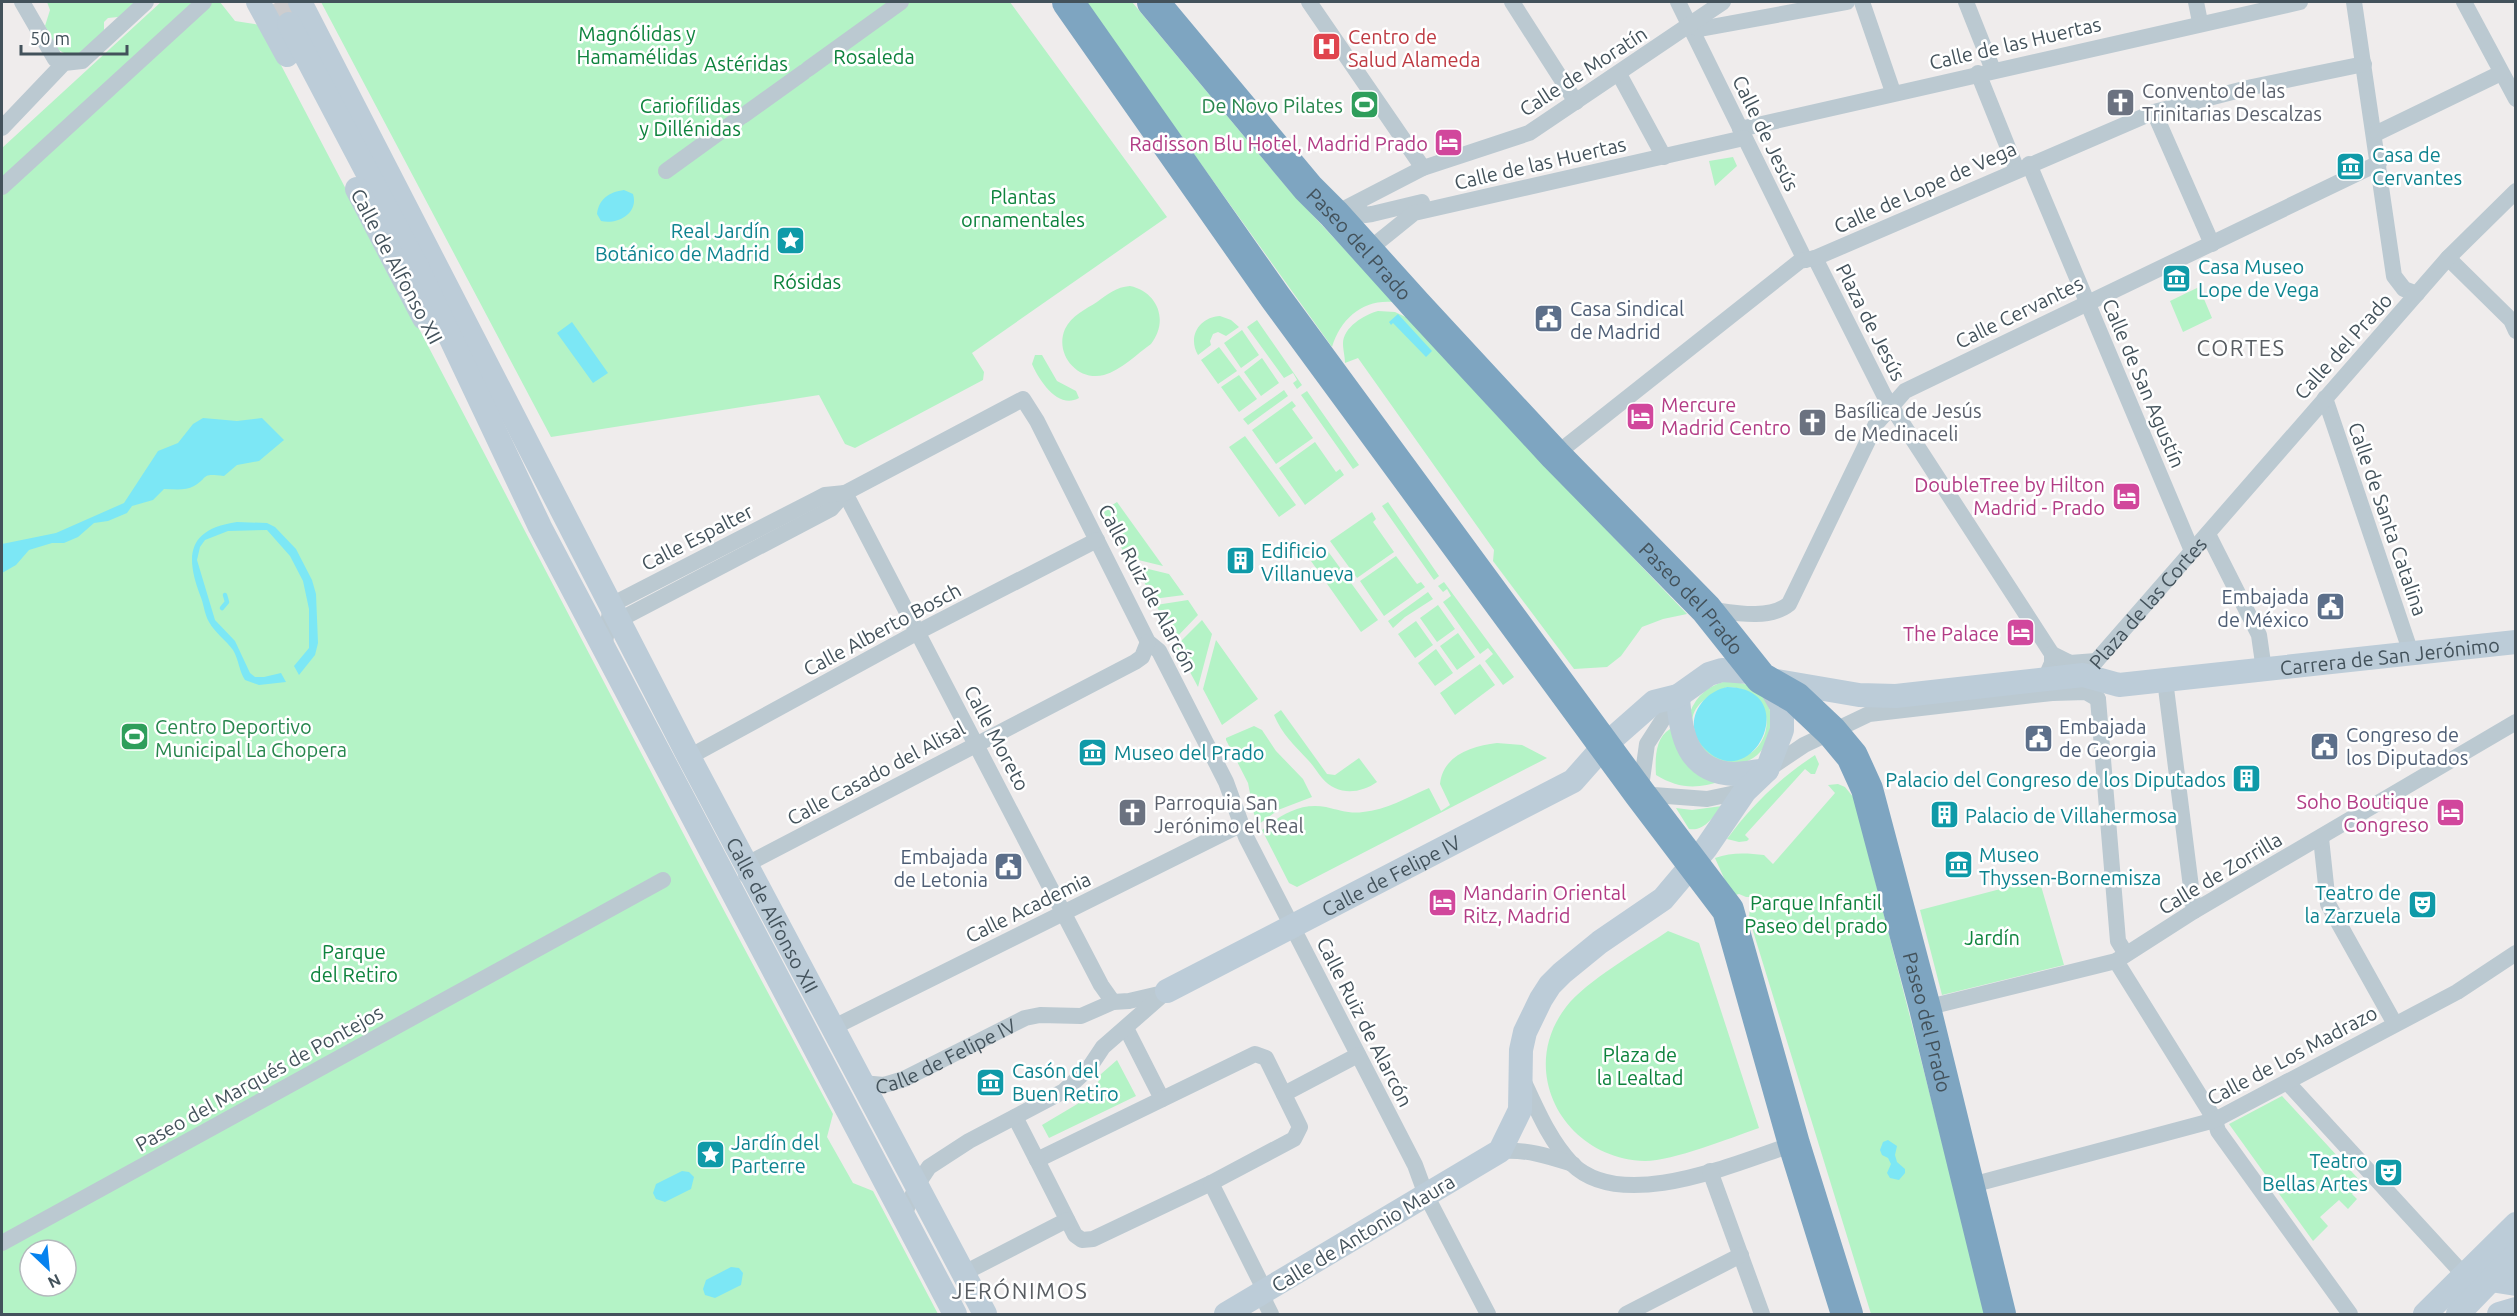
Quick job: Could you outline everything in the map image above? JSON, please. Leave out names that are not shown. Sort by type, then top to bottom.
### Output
[{"type":"highway","points":[[1068,2],[1275,297],[1640,794],[1723,901],[1732,917],[1794,1144],[1847,1314]]},
{"type":"highway","name":"Paseo del Prado","points":[[1153,2],[1308,188],[1345,211],[1367,251],[1555,455],[1706,609],[1761,678],[1796,698],[1832,732],[1852,756],[1867,789],[1925,1008],[2000,1314]]},
{"type":"street","points":[[22,2],[55,59],[64,63],[82,61],[146,2]]},
{"type":"street","points":[[2,187],[204,2]]},
{"type":"street","name":"Calle de Alfonso XII","points":[[258,2],[420,310],[540,527]]},
{"type":"street","name":"Calle de Alfonso XII","points":[[300,2],[689,757],[986,1314]]},
{"type":"street","points":[[666,171],[902,2]]},
{"type":"street","points":[[1512,2],[1576,102]]},
{"type":"street","name":"Calle de Jesús","points":[[1678,2],[1742,133],[1810,259]]},
{"type":"street","name":"Calle de Moratín","points":[[1345,211],[1423,168],[1529,133],[1620,74],[1723,2]]},
{"type":"street","points":[[1690,25],[1700,28],[1847,2]]},
{"type":"street","points":[[1862,2],[1893,92]]},
{"type":"street","name":"Calle de San Agustín","points":[[1966,2],[1986,72],[2023,167],[2088,302],[2192,551]]},
{"type":"street","points":[[2196,2],[2200,22]]},
{"type":"street","name":"Calle de las Huertas","points":[[1367,251],[1414,213],[1664,157],[1893,92],[2200,22],[2300,2]]},
{"type":"street","points":[[2354,2],[2394,276],[2404,289],[2417,294]]},
{"type":"street","points":[[2464,2],[2516,99]]},
{"type":"street","points":[[1315,3],[1423,168]]},
{"type":"street","name":"Calle de Alfonso XII","points":[[289,24],[417,267],[540,527],[955,1314]]},
{"type":"street","points":[[2,128],[64,63]]},
{"type":"street","name":"Calle de Lope de Vega","points":[[1555,455],[1794,264],[2154,112],[2252,87],[2364,64]]},
{"type":"street","points":[[2375,134],[2501,73]]},
{"type":"street","points":[[1620,74],[1664,157]]},
{"type":"street","points":[[2154,112],[2212,243]]},
{"type":"street","name":"Calle Cervantes","points":[[1706,609],[1760,613],[1783,609],[1789,604],[1876,424],[1905,391],[2379,163]]},
{"type":"street","points":[[1345,211],[1372,214],[1484,186]]},
{"type":"street","name":"Calle del Prado","points":[[2208,534],[2448,258],[2516,191]]},
{"type":"street","points":[[2448,258],[2514,323]]},
{"type":"street","name":"Plaza de Jesús","points":[[1810,259],[1891,405],[2052,654]]},
{"type":"street","name":"Calle de Alfonso XII","points":[[417,267],[562,512]]},
{"type":"street","name":"Calle de Santa Catalina","points":[[2325,398],[2411,653]]},
{"type":"street","name":"Calle Espalter","points":[[615,612],[831,509],[845,493],[1023,399]]},
{"type":"street","name":"Calle Ruiz de Alarcón","points":[[1023,399],[1037,421],[1148,642],[1159,651],[1226,782],[1240,825],[1415,1165],[1426,1195],[1488,1314]]},
{"type":"street","name":"Calle Moreto","points":[[845,493],[1101,985],[1113,1002]]},
{"type":"street","name":"Plaza de las Cortes","points":[[1761,678],[1859,695],[1896,696],[2049,686],[2086,692],[2098,699],[2111,688],[2119,686],[2264,670],[2259,634],[2208,534],[2089,668],[2049,686],[1869,714],[1854,719],[1804,745],[1767,770]]},
{"type":"street","name":"Calle Alberto Bosch","points":[[689,757],[918,632],[1096,540]]},
{"type":"street","points":[[604,649],[615,612]]},
{"type":"street","name":"Calle Casado del Alisal","points":[[747,864],[1135,662],[1142,657],[1148,642]]},
{"type":"street","name":"Carrera de San Jerónimo","points":[[2264,670],[2516,642]]},
{"type":"street","points":[[2049,686],[2052,654],[2070,663],[2089,668]]},
{"type":"street","name":"Plaza de las Cortes","points":[[2089,668],[2119,686]]},
{"type":"street","points":[[1745,791],[1707,799],[1640,794],[1647,744],[1678,696],[1701,678],[1722,670],[1749,672],[1761,678],[1777,696],[1782,707],[1782,730],[1767,770],[1745,791],[1706,848],[1663,899],[1600,942],[1550,985],[1531,1016],[1525,1032],[1521,1050],[1520,1110],[1500,1151],[1517,1150],[1542,1154],[1573,1164],[1600,1179],[1632,1186],[1665,1184],[1794,1144]]},
{"type":"street","points":[[2165,680],[2194,911]]},
{"type":"street","points":[[1678,696],[1684,740],[1700,762],[1711,768],[1736,774],[1767,770]]},
{"type":"street","name":"Calle de Felipe IV","points":[[862,1083],[884,1085],[904,1079],[1025,1018],[1040,1015],[1081,1017],[1113,1002],[1143,999],[1167,991],[1573,781],[1605,746],[1654,702],[1678,696]]},
{"type":"street","points":[[2098,699],[2121,957],[2215,1120],[2218,1131],[2350,1314]]},
{"type":"street","points":[[641,717],[654,716],[665,736],[689,757]]},
{"type":"street","name":"Calle de Zorrilla","points":[[1925,1008],[2121,957],[2194,911],[2516,722]]},
{"type":"street","name":"Calle Academia","points":[[834,1027],[1240,825]]},
{"type":"street","points":[[2321,838],[2328,904],[2395,1024]]},
{"type":"street","points":[[739,904],[745,888],[747,864]]},
{"type":"street","name":"Paseo del Marqués de Pontejos","points":[[2,1243],[663,880]]},
{"type":"street","name":"Calle de Los Madrazo","points":[[1968,1186],[2215,1120],[2457,992],[2516,953]]},
{"type":"street","points":[[782,987],[797,989],[805,1002],[834,1027]]},
{"type":"street","name":"Calle de Felipe IV","points":[[903,1217],[917,1185],[929,1167],[1064,1091],[1089,1068],[1103,1047],[1167,991]]},
{"type":"street","points":[[1126,1028],[1162,1099]]},
{"type":"street","points":[[1015,1117],[1036,1160],[1075,1235],[1082,1240],[1093,1239],[1211,1183],[1294,1139],[1300,1127],[1266,1058],[1255,1054],[1036,1160]]},
{"type":"street","points":[[1284,1094],[1358,1055]]},
{"type":"street","points":[[1521,1077],[1546,1128],[1573,1164]]},
{"type":"street","points":[[2287,1082],[2464,1275],[2516,1284]]},
{"type":"street","name":"Calle de Antonio Maura","points":[[1226,1314],[1267,1304],[1426,1195],[1500,1151]]},
{"type":"street","points":[[1710,1171],[1762,1314]]},
{"type":"street","points":[[1211,1183],[1260,1281],[1267,1304]]},
{"type":"street","points":[[964,1274],[1067,1220]]},
{"type":"street","points":[[2425,1314],[2516,1224]]},
{"type":"street","points":[[2458,1314],[2516,1254]]},
{"type":"street","points":[[1626,1314],[1741,1255]]},
{"type":"street","points":[[2499,1314],[2516,1309]]},
{"type":"green space","points":[[47,2],[140,2],[118,17],[108,18],[104,22],[104,30],[81,55],[72,55],[57,48],[45,26],[50,10]]},
{"type":"green space","name":"Parque del Retiro","points":[[161,2],[220,2],[235,21],[260,25],[705,875],[833,1114],[827,1137],[853,1183],[873,1191],[938,1314],[2,1314],[2,148]]},
{"type":"green space","name":"Real Jardín Botánico de Madrid","points":[[321,2],[1010,2],[1167,217],[972,353],[984,372],[983,380],[855,448],[845,444],[819,395],[551,437]]},
{"type":"green space","points":[[1085,2],[1132,2],[1289,190],[1394,302],[1372,304],[1355,312],[1341,327],[1332,347]]},
{"type":"green space","points":[[1733,157],[1737,166],[1715,186],[1709,161]]},
{"type":"green space","points":[[1130,286],[1148,294],[1158,309],[1159,326],[1151,344],[1110,373],[1094,376],[1077,370],[1071,364],[1063,348],[1062,338],[1068,324],[1079,313],[1109,294]]},
{"type":"green space","points":[[2199,287],[2212,318],[2183,332],[2170,301]]},
{"type":"green space","points":[[1378,311],[1395,312],[1412,320],[1488,406],[1687,614],[1663,619],[1642,627],[1621,656],[1607,667],[1574,669],[1493,561],[1494,550],[1358,358],[1345,363],[1343,344],[1346,332],[1367,315]]},
{"type":"green space","points":[[1220,316],[1231,320],[1239,327],[1226,336],[1218,332],[1213,334],[1211,345],[1198,355],[1194,341],[1197,329],[1207,320]]},
{"type":"green space","points":[[1257,320],[1302,385],[1297,389],[1293,383],[1297,380],[1293,373],[1284,378],[1247,327]]},
{"type":"green space","points":[[1242,330],[1259,355],[1241,368],[1224,343]]},
{"type":"green space","points":[[1219,347],[1237,371],[1218,384],[1201,360]]},
{"type":"green space","points":[[1035,355],[1042,355],[1057,381],[1076,391],[1079,398],[1071,401],[1064,400],[1050,392],[1032,364]]},
{"type":"green space","points":[[1262,358],[1279,383],[1261,396],[1244,372]]},
{"type":"green space","points":[[1239,375],[1257,399],[1239,412],[1221,387]]},
{"type":"green space","points":[[1284,390],[1288,396],[1248,425],[1243,419]]},
{"type":"green space","points":[[1307,391],[1359,465],[1353,469],[1301,395]]},
{"type":"green space","points":[[1292,401],[1296,406],[1292,409],[1313,438],[1276,464],[1252,430]]},
{"type":"green space","points":[[1245,436],[1296,505],[1279,517],[1229,447]]},
{"type":"green space","points":[[1315,442],[1336,472],[1340,469],[1344,475],[1305,505],[1279,468]]},
{"type":"green space","points":[[1117,502],[1163,566],[1126,557],[1103,511]]},
{"type":"green space","points":[[1388,502],[1439,576],[1434,580],[1382,506]]},
{"type":"green space","points":[[1372,512],[1376,519],[1373,522],[1394,552],[1357,578],[1330,541]]},
{"type":"green space","points":[[1327,550],[1378,620],[1361,632],[1311,561]]},
{"type":"green space","points":[[1396,556],[1417,584],[1421,582],[1425,587],[1384,616],[1360,581]]},
{"type":"green space","points":[[1136,566],[1169,574],[1184,595],[1153,599]]},
{"type":"green space","points":[[1444,582],[1514,677],[1503,685],[1485,661],[1493,654],[1488,648],[1480,654],[1443,602],[1451,596],[1447,589],[1443,592],[1438,586]]},
{"type":"green space","points":[[1428,592],[1433,599],[1405,617],[1393,628],[1388,621]]},
{"type":"green space","points":[[1188,600],[1198,615],[1174,640],[1156,605]]},
{"type":"green space","points":[[1438,605],[1455,629],[1437,642],[1420,618]]},
{"type":"green space","points":[[1202,620],[1212,634],[1198,687],[1176,646]]},
{"type":"green space","points":[[1416,621],[1433,645],[1415,658],[1398,634]]},
{"type":"green space","points":[[1458,633],[1475,657],[1457,670],[1440,646]]},
{"type":"green space","points":[[1216,640],[1258,699],[1222,725],[1203,689]]},
{"type":"green space","points":[[1436,649],[1453,673],[1435,686],[1418,663]]},
{"type":"green space","points":[[1480,664],[1495,685],[1455,715],[1440,693]]},
{"type":"green space","points":[[1727,681],[1747,685],[1761,694],[1769,707],[1772,721],[1763,749],[1751,759],[1736,764],[1722,764],[1698,750],[1690,712],[1700,696],[1709,688]],"holes":[[[1727,687],[1746,691],[1759,701],[1766,714],[1766,728],[1761,742],[1751,753],[1736,759],[1716,757],[1695,731],[1693,715],[1707,698]]]},
{"type":"green space","points":[[1281,710],[1327,774],[1335,775],[1359,758],[1377,782],[1356,791],[1342,790],[1328,784],[1281,728],[1274,715]]},
{"type":"green space","points":[[1254,726],[1262,730],[1276,751],[1303,779],[1312,797],[1278,810],[1259,824],[1254,814],[1248,783],[1226,740]]},
{"type":"green space","points":[[1670,729],[1722,781],[1688,786],[1672,783],[1656,775],[1659,743]]},
{"type":"green space","points":[[1497,743],[1522,745],[1547,758],[1297,887],[1289,883],[1262,830],[1276,819],[1308,806],[1354,812],[1372,811],[1397,803],[1429,788],[1441,811],[1450,805],[1440,784],[1447,766],[1460,754]]},
{"type":"green space","points":[[1815,755],[1819,764],[1815,774],[1805,769],[1745,835],[1749,839],[1747,841],[1727,839],[1767,793]]},
{"type":"green space","name":"Parque Infantil Paseo del prado","points":[[1838,784],[1845,787],[1854,798],[1986,1314],[1871,1314],[1749,918],[1751,897],[1739,894],[1732,896],[1715,858],[1733,854],[1758,854],[1764,855],[1773,864],[1835,793],[1828,785]]},
{"type":"green space","points":[[1722,806],[1704,826],[1694,829],[1689,829],[1676,808],[1692,810]]},
{"type":"green space","name":"Jardín","points":[[2039,879],[2064,965],[1942,995],[1920,910]]},
{"type":"green space","name":"Plaza de la Lealtad","points":[[1668,931],[1699,943],[1759,1128],[1671,1157],[1645,1161],[1617,1156],[1592,1145],[1572,1129],[1557,1108],[1548,1084],[1546,1058],[1552,1032],[1566,1007],[1575,997],[1614,966]]},
{"type":"green space","points":[[1117,1060],[1136,1096],[1049,1138],[1042,1125],[1079,1103],[1096,1088],[1101,1074]]},
{"type":"green space","points":[[2282,1096],[2363,1184],[2352,1194],[2357,1199],[2348,1209],[2339,1200],[2320,1217],[2328,1226],[2313,1241],[2229,1124]]},
{"type":"water","points":[[624,190],[633,194],[633,207],[630,212],[614,221],[601,221],[597,214],[600,204],[610,194]]},
{"type":"water","points":[[1398,314],[1432,351],[1426,357],[1393,323],[1391,325],[1389,322]]},
{"type":"water","points":[[572,322],[608,373],[593,383],[557,333]]},
{"type":"water","points":[[203,418],[237,421],[262,418],[284,440],[259,461],[237,465],[224,476],[208,475],[191,488],[164,489],[153,500],[132,506],[127,513],[108,521],[94,523],[78,537],[64,543],[52,543],[29,550],[16,565],[2,573],[2,544],[56,533],[124,503],[158,451],[178,443],[193,424]]},
{"type":"water","points":[[237,522],[267,523],[275,527],[296,549],[312,580],[316,594],[318,643],[315,655],[299,675],[294,666],[309,648],[309,609],[303,581],[290,556],[267,530],[228,531],[205,540],[200,547],[197,560],[215,620],[235,641],[250,673],[255,677],[264,677],[281,673],[286,682],[259,685],[245,680],[233,650],[209,622],[195,581],[192,556],[200,538],[208,531]]},
{"type":"water","points":[[1727,687],[1750,692],[1763,704],[1767,720],[1763,736],[1753,751],[1740,760],[1723,760],[1705,749],[1694,730],[1696,712],[1701,703],[1717,690]]},
{"type":"water","points":[[1888,1140],[1897,1146],[1895,1155],[1897,1162],[1905,1169],[1905,1173],[1899,1180],[1890,1178],[1887,1173],[1891,1164],[1880,1150],[1883,1142]]},
{"type":"water","points":[[682,1171],[689,1172],[694,1177],[691,1189],[665,1202],[656,1199],[653,1193],[656,1184]]},
{"type":"water","points":[[731,1267],[739,1268],[743,1273],[741,1285],[715,1298],[705,1295],[703,1289],[706,1280]]},
{"type":"waterway","points":[[222,608],[227,602],[225,595]]},
{"type":"tunnel","points":[[277,2],[289,24]]},
{"type":"place","name":"Centro de Salud Alameda","points":[[1327,47]]},
{"type":"place","name":"Convento de las Trinitarias Descalzas","points":[[2121,102]]},
{"type":"place","name":"De Novo Pilates","points":[[1364,105]]},
{"type":"place","name":"Radisson Blu Hotel, Madrid Prado","points":[[1449,143]]},
{"type":"place","name":"Casa de Cervantes","points":[[2351,166]]},
{"type":"place","name":"Real Jardín Botánico de Madrid","points":[[791,241]]},
{"type":"place","name":"Casa Museo Lope de Vega","points":[[2177,278]]},
{"type":"place","name":"Casa Sindical de Madrid","points":[[1549,319]]},
{"type":"place","name":"Mercure Madrid Centro","points":[[1640,416]]},
{"type":"place","name":"Basílica de Jesús de Medinaceli","points":[[1813,422]]},
{"type":"place","name":"DoubleTree by Hilton Madrid - Prado","points":[[2126,496]]},
{"type":"place","name":"Edificio Villanueva","points":[[1240,561]]},
{"type":"place","name":"Embajada de México","points":[[2330,607]]},
{"type":"place","name":"The Palace","points":[[2020,633]]},
{"type":"place","name":"Centro Deportivo Municipal La Chopera","points":[[134,737]]},
{"type":"place","name":"Embajada de Georgia","points":[[2038,738]]},
{"type":"place","name":"Congreso de los Diputados","points":[[2325,746]]},
{"type":"place","name":"Museo del Prado","points":[[1093,752]]},
{"type":"place","name":"Palacio del Congreso de los Diputados","points":[[2247,779]]},
{"type":"place","name":"Soho Boutique Congreso","points":[[2450,812]]},
{"type":"place","name":"Parroquia San Jerónimo el Real","points":[[1133,813]]},
{"type":"place","name":"Palacio de Villahermosa","points":[[1944,815]]},
{"type":"place","name":"Museo Thyssen-Bornemisza","points":[[1958,865]]},
{"type":"place","name":"Embajada de Letonia","points":[[1009,867]]},
{"type":"place","name":"Mandarin Oriental Ritz, Madrid","points":[[1442,903]]},
{"type":"place","name":"Teatro de la Zarzuela","points":[[2422,904]]},
{"type":"place","name":"Casón del Buen Retiro","points":[[991,1082]]},
{"type":"place","name":"Jardín del Parterre","points":[[710,1154]]},
{"type":"place","name":"Teatro Bellas Artes","points":[[2389,1172]]},
{"type":"district","name":"CORTES","points":[[2241,347]]},
{"type":"district","name":"JERÓNIMOS","points":[[1020,1290]]},
{"type":"park label","name":"Magnólidas y Hamamélidas","points":[[637,44]]},
{"type":"park label","name":"Rosaleda","points":[[874,56]]},
{"type":"park label","name":"Astéridas","points":[[746,63]]},
{"type":"park label","name":"Cariofílidas y Dillénidas","points":[[690,116]]},
{"type":"park label","name":"Plantas ornamentales","points":[[1023,208]]},
{"type":"park label","name":"Rósidas","points":[[807,281]]}]
